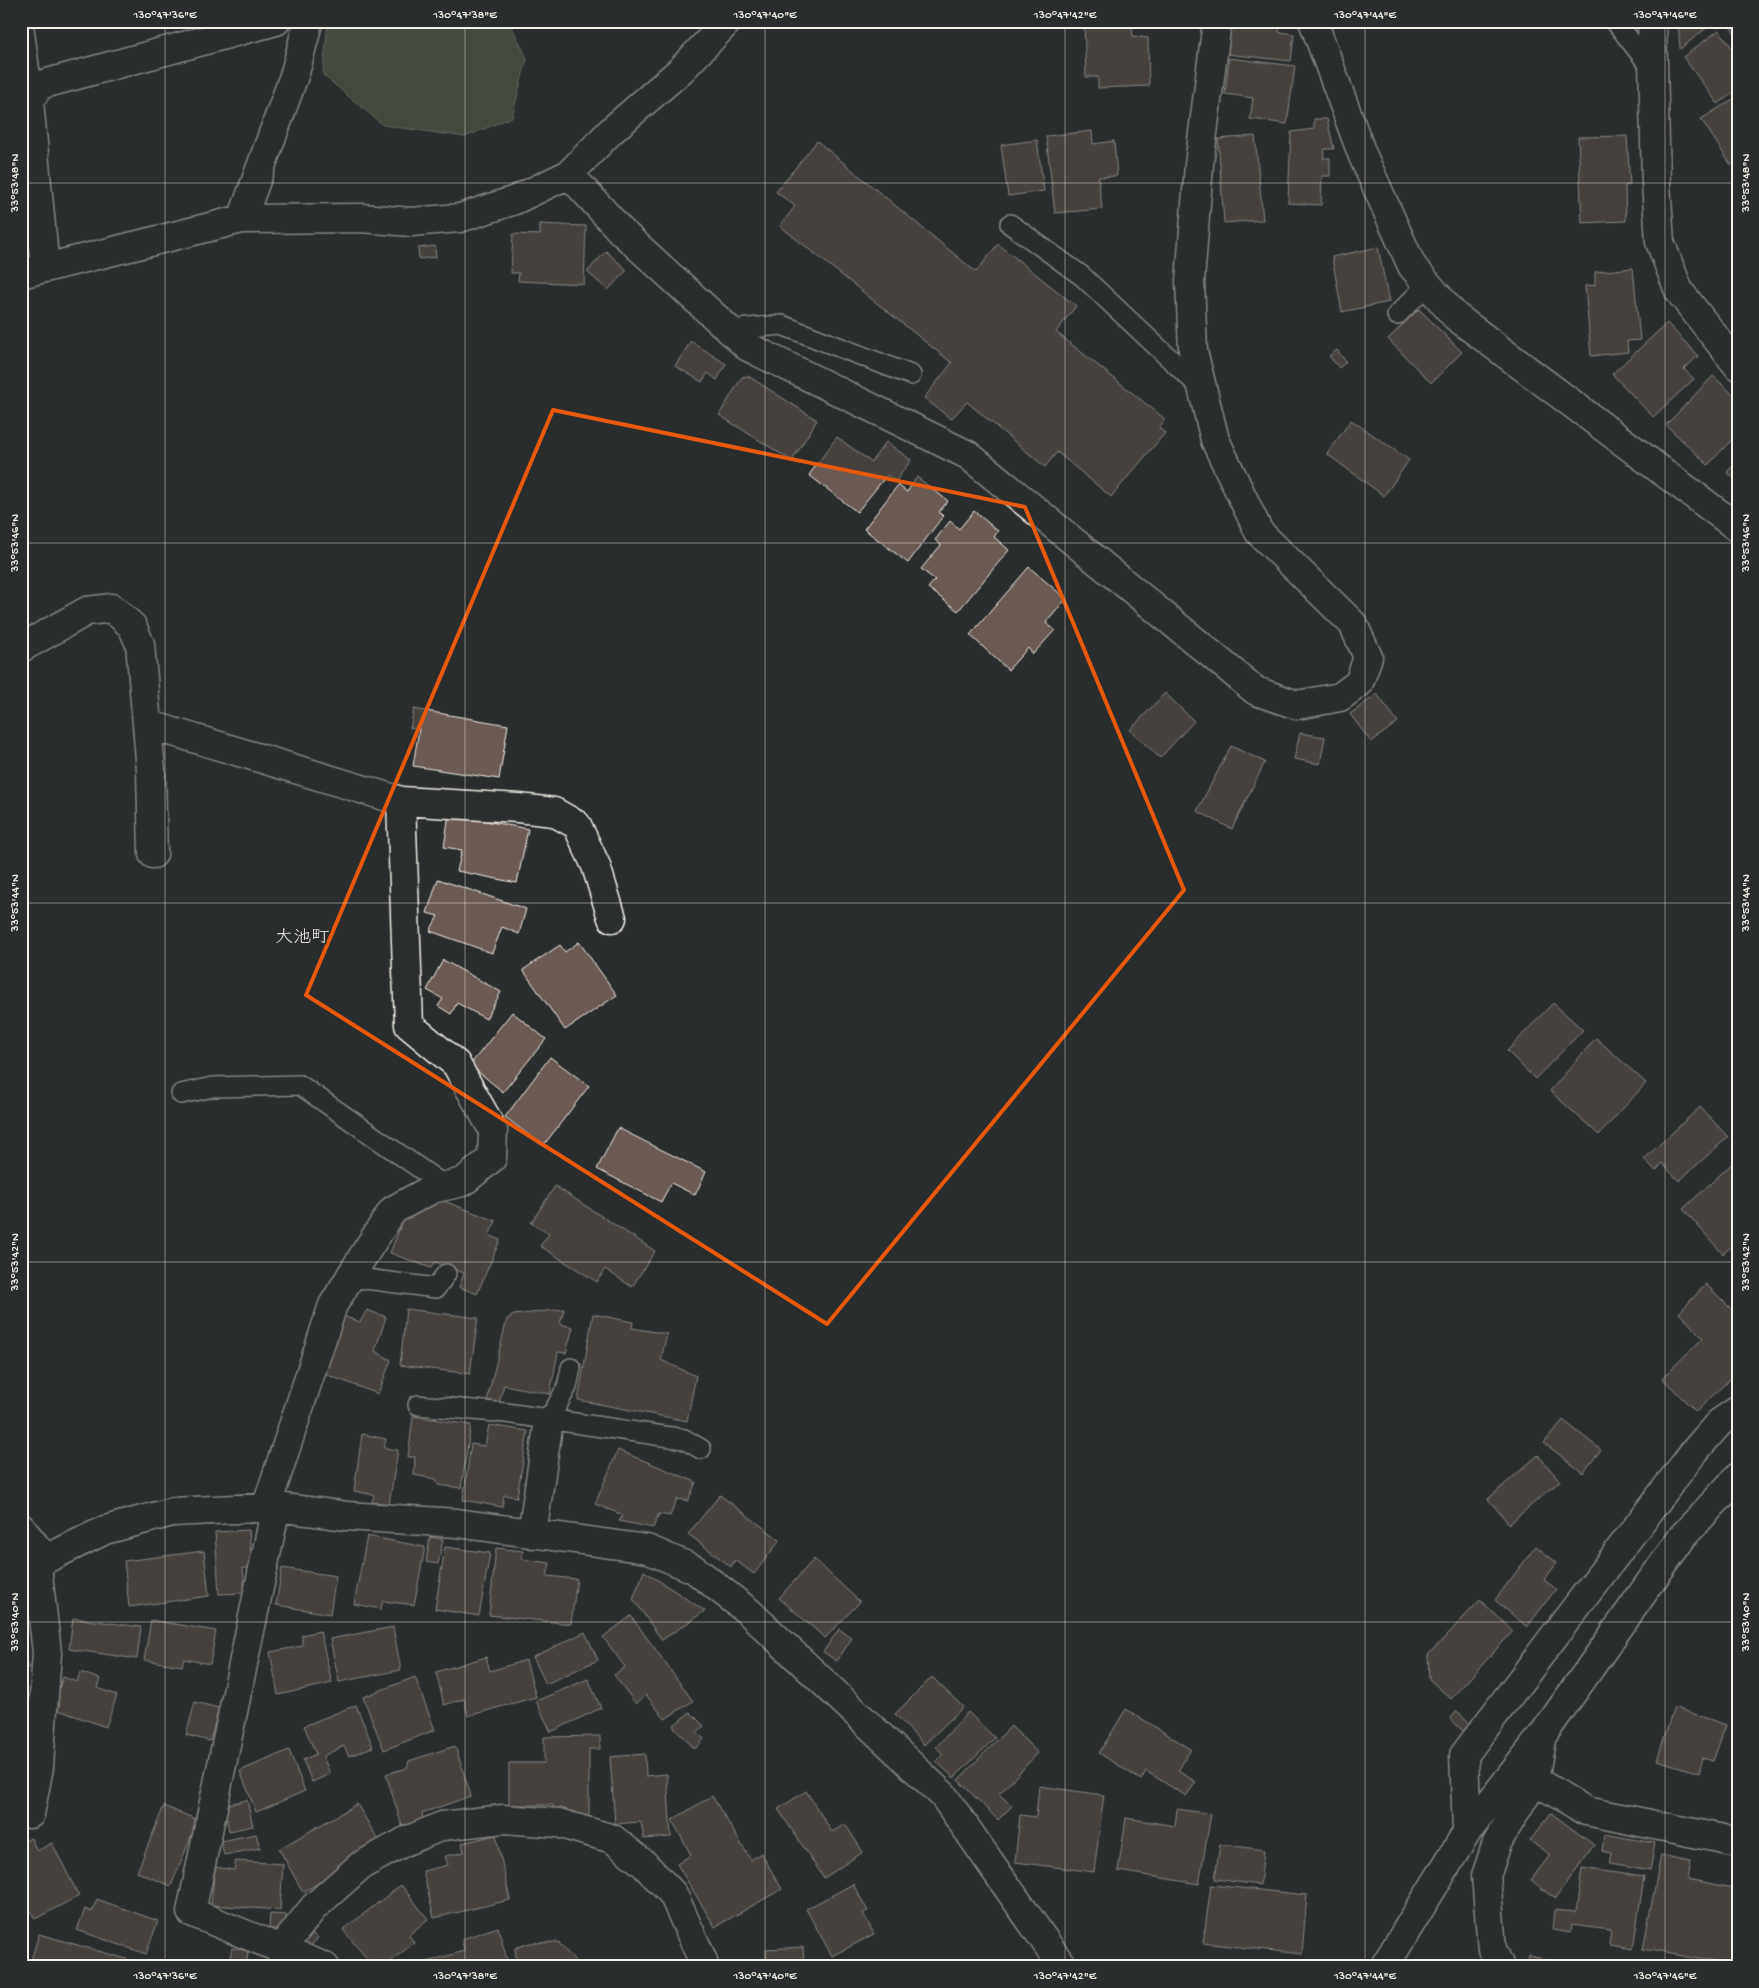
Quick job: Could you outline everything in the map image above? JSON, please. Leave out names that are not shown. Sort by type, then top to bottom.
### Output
[{"type":"street","points":[[276,21],[40,85],[29,101],[33,271],[242,219],[361,218],[411,222],[460,218],[514,200],[568,174],[611,131],[681,70],[728,21]]},
{"type":"street","points":[[242,219],[295,73],[308,23],[304,21]]},
{"type":"street","points":[[568,174],[622,231],[748,347],[968,455],[1256,691],[1297,705],[1340,697],[1359,683],[1368,658],[1353,624],[1259,532],[1216,440],[1193,351],[1190,281],[1199,165],[1217,21]]},
{"type":"street","points":[[1313,21],[1362,154],[1412,266],[1455,316],[1738,528]]},
{"type":"street","points":[[1652,21],[1656,183],[1660,242],[1679,291],[1738,366]]},
{"type":"street","points":[[21,648],[87,611],[112,608],[132,626],[140,644],[151,771],[153,854]]},
{"type":"street","points":[[147,724],[401,801],[508,807],[554,812],[577,825],[596,866],[612,918]]},
{"type":"street","points":[[325,1967],[191,1912],[271,1507],[333,1305],[393,1210],[432,1189],[463,1182],[492,1158],[493,1130],[456,1064],[409,1025],[401,801]]},
{"type":"street","points":[[1467,1832],[1464,1755],[1693,1453],[1719,1423],[1738,1410]]},
{"type":"street","points":[[532,1534],[549,1420]]},
{"type":"street","points":[[1384,1967],[1467,1832],[1542,1736],[1682,1536],[1738,1476]]},
{"type":"street","points":[[35,1567],[105,1530],[172,1512],[271,1507],[347,1516],[457,1523],[647,1549],[694,1569],[749,1612],[943,1795],[1063,1967]]},
{"type":"street","points":[[21,1528],[35,1567],[47,1653],[39,1767],[30,1814]]},
{"type":"street","points":[[1500,1967],[1492,1949],[1486,1876],[1497,1843],[1534,1780],[1542,1736]]},
{"type":"street","points":[[1534,1780],[1586,1811],[1738,1842]]},
{"type":"street","points":[[281,1949],[314,1907],[360,1866],[404,1842],[442,1826],[503,1819],[558,1823],[613,1838],[644,1864],[673,1894],[703,1961],[703,1967]]},
{"type":"lane","points":[[23,21],[34,95]]},
{"type":"lane","points":[[1615,21],[1653,70]]},
{"type":"lane","points":[[1010,224],[1082,276],[1203,390]]},
{"type":"lane","points":[[1397,315],[1428,284]]},
{"type":"lane","points":[[730,330],[782,325],[911,375]]},
{"type":"lane","points":[[181,1094],[213,1087],[300,1086],[445,1186]]},
{"type":"lane","points":[[350,1276],[436,1288],[446,1274]]},
{"type":"lane","points":[[549,1420],[568,1387],[571,1368]]},
{"type":"lane","points":[[418,1405],[506,1413],[684,1439],[701,1449]]},
{"type":"highlighted area","points":[[553,410],[1025,507],[1184,890],[827,1324],[306,995]]},
{"type":"green space","points":[[328,21],[509,21],[527,58],[512,117],[465,137],[383,125],[323,75]]},
{"type":"building","points":[[1084,21],[1131,21],[1133,36],[1148,38],[1149,86],[1098,88],[1098,77],[1086,77]]},
{"type":"building","points":[[1229,21],[1280,21],[1279,32],[1294,34],[1291,61],[1226,54]]},
{"type":"building","points":[[1678,21],[1714,21],[1714,22],[1680,49]]},
{"type":"building","points":[[1726,21],[1738,21],[1738,38]]},
{"type":"building","points":[[1719,30],[1738,56],[1738,89],[1718,104],[1683,57]]},
{"type":"building","points":[[1229,58],[1295,66],[1287,124],[1250,119],[1253,98],[1225,94]]},
{"type":"building","points":[[1738,96],[1738,160],[1731,165],[1701,119]]},
{"type":"building","points":[[1314,119],[1327,119],[1334,149],[1325,149],[1323,158],[1330,158],[1330,176],[1322,176],[1321,205],[1288,203],[1291,132],[1314,129]]},
{"type":"building","points":[[1092,131],[1093,144],[1114,141],[1117,176],[1098,177],[1102,209],[1055,213],[1046,136]]},
{"type":"building","points":[[1255,136],[1263,220],[1224,223],[1218,139]]},
{"type":"building","points":[[1627,136],[1630,185],[1625,186],[1626,221],[1582,223],[1578,137]]},
{"type":"building","points":[[1037,140],[1044,191],[1008,196],[1001,145]]},
{"type":"building","points":[[817,141],[976,272],[998,244],[1076,306],[1056,332],[1165,419],[1159,428],[1165,433],[1111,497],[1057,452],[1045,467],[967,402],[951,419],[924,398],[952,363],[780,226],[795,206],[776,192]]},
{"type":"building","points":[[540,224],[586,226],[584,284],[518,281],[519,273],[511,273],[513,234],[540,235]]},
{"type":"building","points":[[435,246],[436,257],[419,259],[418,248]]},
{"type":"building","points":[[1378,247],[1389,302],[1342,312],[1332,257]]},
{"type":"building","points":[[606,251],[627,270],[608,290],[587,272]]},
{"type":"building","points":[[1633,268],[1640,340],[1627,341],[1628,352],[1591,356],[1585,286],[1595,285],[1595,272]]},
{"type":"building","points":[[1419,309],[1462,352],[1431,383],[1388,339]]},
{"type":"building","points":[[1667,323],[1698,356],[1684,369],[1694,379],[1653,417],[1612,374]]},
{"type":"building","points":[[691,341],[726,364],[717,380],[708,373],[702,382],[675,366]]},
{"type":"building","points":[[1337,350],[1346,362],[1339,368],[1329,356]]},
{"type":"building","points":[[748,376],[817,420],[792,461],[719,415],[742,377]]},
{"type":"building","points":[[1713,376],[1738,399],[1738,408],[1733,413],[1738,417],[1734,423],[1738,426],[1738,433],[1708,465],[1666,425]]},
{"type":"building","points":[[1351,420],[1409,460],[1384,496],[1327,454]]},
{"type":"building","points":[[837,437],[871,462],[886,442],[911,460],[896,481],[887,475],[857,512],[809,475]]},
{"type":"building","points":[[1738,460],[1738,482],[1727,472]]},
{"type":"building","points":[[917,477],[948,501],[939,512],[943,516],[908,563],[864,529],[898,485],[907,492]]},
{"type":"building","points":[[974,511],[998,531],[994,537],[1009,550],[958,611],[928,588],[935,580],[921,569],[941,545],[935,540],[950,521],[959,529]]},
{"type":"building","points":[[1029,567],[1066,599],[1046,623],[1055,630],[1033,654],[1028,648],[1008,670],[970,635]]},
{"type":"building","points":[[1165,693],[1194,721],[1160,758],[1130,730]]},
{"type":"building","points":[[1377,694],[1398,722],[1371,742],[1350,714]]},
{"type":"building","points":[[414,709],[508,725],[499,779],[413,766],[419,729],[410,728]]},
{"type":"building","points":[[1300,733],[1325,737],[1320,764],[1294,759]]},
{"type":"building","points":[[1231,746],[1265,762],[1232,829],[1197,811]]},
{"type":"building","points":[[449,814],[528,829],[517,883],[457,871],[462,850],[444,847]]},
{"type":"building","points":[[438,879],[526,909],[519,934],[502,927],[492,953],[430,931],[438,916],[427,913]]},
{"type":"building","points":[[579,942],[617,995],[565,1030],[523,970],[560,945],[565,952]]},
{"type":"building","points":[[443,960],[501,992],[486,1019],[457,1003],[451,1014],[438,1006],[443,999],[427,990]]},
{"type":"building","points":[[1553,1003],[1583,1030],[1535,1079],[1507,1051]]},
{"type":"building","points":[[512,1012],[546,1039],[503,1092],[470,1065]]},
{"type":"building","points":[[1596,1038],[1646,1083],[1599,1135],[1550,1091]]},
{"type":"building","points":[[550,1057],[589,1086],[543,1146],[505,1117]]},
{"type":"building","points":[[1700,1107],[1728,1137],[1679,1181],[1662,1163],[1656,1171],[1644,1159]]},
{"type":"building","points":[[618,1128],[706,1172],[695,1195],[671,1183],[661,1202],[597,1169]]},
{"type":"building","points":[[1738,1158],[1738,1240],[1723,1254],[1683,1209]]},
{"type":"building","points":[[555,1186],[655,1251],[632,1287],[605,1269],[597,1282],[540,1246],[549,1234],[531,1223]]},
{"type":"building","points":[[439,1199],[496,1221],[489,1235],[500,1240],[477,1294],[459,1287],[464,1273],[435,1262],[431,1268],[390,1253],[404,1217]]},
{"type":"building","points":[[1706,1284],[1738,1316],[1738,1371],[1696,1412],[1662,1378],[1703,1338],[1679,1313]]},
{"type":"building","points":[[406,1309],[478,1318],[470,1374],[400,1365]]},
{"type":"building","points":[[564,1309],[560,1324],[573,1327],[566,1353],[558,1352],[550,1394],[504,1385],[499,1403],[487,1400],[507,1319],[514,1315]]},
{"type":"building","points":[[367,1310],[386,1317],[375,1351],[391,1360],[378,1394],[320,1372],[340,1315],[360,1322]]},
{"type":"building","points":[[593,1314],[633,1322],[632,1328],[667,1334],[661,1360],[696,1376],[687,1421],[578,1400]]},
{"type":"building","points":[[413,1416],[471,1425],[461,1488],[438,1485],[436,1479],[414,1475],[415,1457],[408,1457]]},
{"type":"building","points":[[1563,1420],[1601,1450],[1583,1473],[1544,1443]]},
{"type":"building","points":[[489,1425],[528,1431],[517,1497],[504,1495],[502,1507],[463,1500],[471,1444],[485,1446]]},
{"type":"building","points":[[362,1434],[386,1439],[384,1448],[398,1450],[389,1504],[372,1502],[374,1495],[354,1491]]},
{"type":"building","points":[[618,1450],[696,1482],[688,1501],[677,1499],[670,1516],[659,1514],[653,1528],[619,1521],[623,1515],[595,1504]]},
{"type":"building","points":[[1538,1455],[1560,1481],[1509,1524],[1488,1499]]},
{"type":"building","points":[[720,1495],[780,1540],[754,1574],[735,1560],[731,1567],[688,1534]]},
{"type":"building","points":[[249,1530],[252,1568],[243,1568],[245,1593],[219,1594],[215,1532]]},
{"type":"building","points":[[367,1536],[425,1547],[414,1605],[383,1601],[381,1609],[354,1604]]},
{"type":"building","points":[[430,1537],[443,1539],[438,1564],[426,1562]]},
{"type":"building","points":[[1536,1546],[1557,1563],[1544,1580],[1556,1589],[1527,1627],[1495,1600]]},
{"type":"building","points":[[445,1547],[490,1553],[479,1616],[435,1609]]},
{"type":"building","points":[[496,1548],[523,1551],[522,1559],[550,1563],[547,1576],[577,1579],[571,1624],[489,1615]]},
{"type":"building","points":[[204,1551],[209,1596],[129,1607],[124,1561]]},
{"type":"building","points":[[814,1559],[860,1602],[825,1638],[779,1598]]},
{"type":"building","points":[[282,1568],[336,1576],[330,1614],[276,1605]]},
{"type":"building","points":[[644,1571],[705,1611],[662,1640],[633,1599]]},
{"type":"building","points":[[27,1592],[30,1619],[21,1620],[21,1596]]},
{"type":"building","points":[[1480,1600],[1513,1631],[1451,1699],[1429,1679],[1428,1655]]},
{"type":"building","points":[[631,1616],[693,1701],[665,1719],[646,1695],[636,1704],[614,1675],[625,1667],[603,1637]]},
{"type":"building","points":[[73,1618],[141,1627],[137,1659],[69,1649]]},
{"type":"building","points":[[151,1620],[216,1631],[210,1664],[184,1659],[182,1666],[144,1660]]},
{"type":"building","points":[[393,1627],[401,1670],[339,1682],[330,1639]]},
{"type":"building","points":[[839,1629],[852,1638],[837,1661],[823,1652]]},
{"type":"building","points":[[320,1631],[332,1683],[278,1695],[270,1652],[302,1646],[302,1635]]},
{"type":"building","points":[[585,1632],[598,1660],[546,1684],[533,1657]]},
{"type":"building","points":[[21,1635],[29,1668],[22,1670],[24,1679],[21,1680]]},
{"type":"building","points":[[486,1657],[490,1671],[526,1660],[536,1697],[468,1716],[464,1699],[444,1705],[436,1672]]},
{"type":"building","points":[[80,1672],[100,1679],[97,1688],[117,1695],[106,1727],[58,1710],[60,1703],[54,1701],[63,1677],[77,1682]]},
{"type":"building","points":[[415,1677],[435,1730],[384,1750],[363,1697]]},
{"type":"building","points":[[932,1677],[963,1707],[924,1745],[895,1714]]},
{"type":"building","points":[[588,1679],[601,1708],[551,1732],[536,1701]]},
{"type":"building","points":[[195,1702],[219,1708],[210,1741],[186,1735]]},
{"type":"building","points":[[356,1705],[373,1747],[349,1756],[344,1746],[323,1756],[330,1774],[312,1782],[303,1760],[316,1754],[304,1726]]},
{"type":"building","points":[[1674,1707],[1726,1725],[1713,1761],[1703,1758],[1699,1773],[1657,1760]]},
{"type":"building","points":[[1126,1709],[1191,1749],[1178,1771],[1196,1782],[1186,1796],[1146,1771],[1141,1780],[1099,1753]]},
{"type":"building","points":[[1457,1711],[1471,1724],[1464,1732],[1450,1719]]},
{"type":"building","points":[[690,1712],[704,1726],[697,1732],[704,1739],[695,1749],[673,1726]]},
{"type":"building","points":[[968,1712],[995,1738],[954,1778],[936,1761],[943,1754],[936,1747]]},
{"type":"building","points":[[1011,1726],[1038,1753],[999,1794],[1012,1806],[998,1820],[958,1780]]},
{"type":"building","points":[[600,1736],[600,1749],[589,1749],[589,1818],[553,1818],[553,1805],[509,1805],[509,1763],[544,1763],[544,1737]]},
{"type":"building","points":[[455,1746],[471,1796],[422,1813],[423,1820],[402,1826],[386,1774],[407,1768],[409,1761]]},
{"type":"building","points":[[289,1750],[305,1791],[256,1812],[240,1771]]},
{"type":"building","points":[[645,1754],[646,1776],[667,1774],[671,1837],[644,1839],[641,1822],[615,1824],[610,1757]]},
{"type":"building","points":[[1039,1786],[1104,1795],[1094,1872],[1015,1862],[1020,1815],[1036,1817]]},
{"type":"building","points":[[806,1791],[832,1832],[845,1824],[863,1852],[824,1878],[778,1809]]},
{"type":"building","points":[[712,1796],[751,1860],[761,1853],[782,1889],[715,1927],[677,1864],[691,1855],[672,1820]]},
{"type":"building","points":[[247,1800],[253,1826],[229,1831],[224,1805]]},
{"type":"building","points":[[357,1804],[382,1846],[303,1892],[279,1849]]},
{"type":"building","points":[[164,1806],[198,1820],[171,1886],[137,1872]]},
{"type":"building","points":[[1177,1809],[1211,1814],[1199,1884],[1118,1871],[1126,1818],[1175,1826]]},
{"type":"building","points":[[1551,1813],[1594,1845],[1555,1899],[1531,1880],[1550,1855],[1530,1841]]},
{"type":"building","points":[[256,1834],[260,1848],[224,1855],[221,1841]]},
{"type":"building","points":[[1604,1834],[1655,1843],[1650,1871],[1610,1864],[1612,1853],[1602,1851]]},
{"type":"building","points":[[496,1835],[510,1900],[434,1918],[423,1871],[448,1865],[445,1856],[464,1852],[462,1843]]},
{"type":"building","points":[[31,1838],[37,1851],[52,1843],[79,1896],[35,1919],[21,1893],[21,1843]]},
{"type":"building","points":[[1220,1844],[1264,1850],[1260,1885],[1215,1879]]},
{"type":"building","points":[[1661,1855],[1691,1861],[1688,1879],[1738,1889],[1738,1932],[1731,1965],[1643,1949]]},
{"type":"building","points":[[236,1861],[283,1864],[280,1910],[211,1905],[215,1867],[234,1870]]},
{"type":"building","points":[[1582,1868],[1644,1877],[1633,1949],[1609,1945],[1611,1930],[1571,1925],[1570,1933],[1552,1930],[1554,1910],[1576,1912]]},
{"type":"building","points":[[853,1884],[868,1911],[863,1913],[874,1934],[832,1956],[806,1909]]},
{"type":"building","points":[[401,1885],[428,1919],[409,1935],[414,1943],[383,1967],[374,1967],[343,1930]]},
{"type":"building","points":[[1211,1885],[1307,1895],[1302,1954],[1203,1943]]},
{"type":"building","points":[[97,1899],[158,1921],[146,1954],[77,1930],[85,1909],[92,1912]]},
{"type":"building","points":[[270,1914],[286,1915],[285,1929],[269,1929]]},
{"type":"building","points":[[498,1927],[509,1967],[409,1967],[464,1951],[462,1939]]},
{"type":"building","points":[[306,1929],[318,1938],[308,1949],[296,1940]]},
{"type":"building","points":[[39,1934],[137,1962],[135,1967],[21,1967],[21,1958],[31,1960]]},
{"type":"building","points":[[558,1942],[580,1967],[517,1967],[515,1948],[530,1943]]},
{"type":"building","points":[[803,1947],[804,1967],[767,1967],[766,1949]]},
{"type":"building","points":[[232,1948],[248,1951],[247,1961],[274,1967],[228,1967]]},
{"type":"building","points":[[1529,1956],[1587,1967],[1527,1967]]},
{"type":"district","name":"大池町","points":[[302,936]]}]
